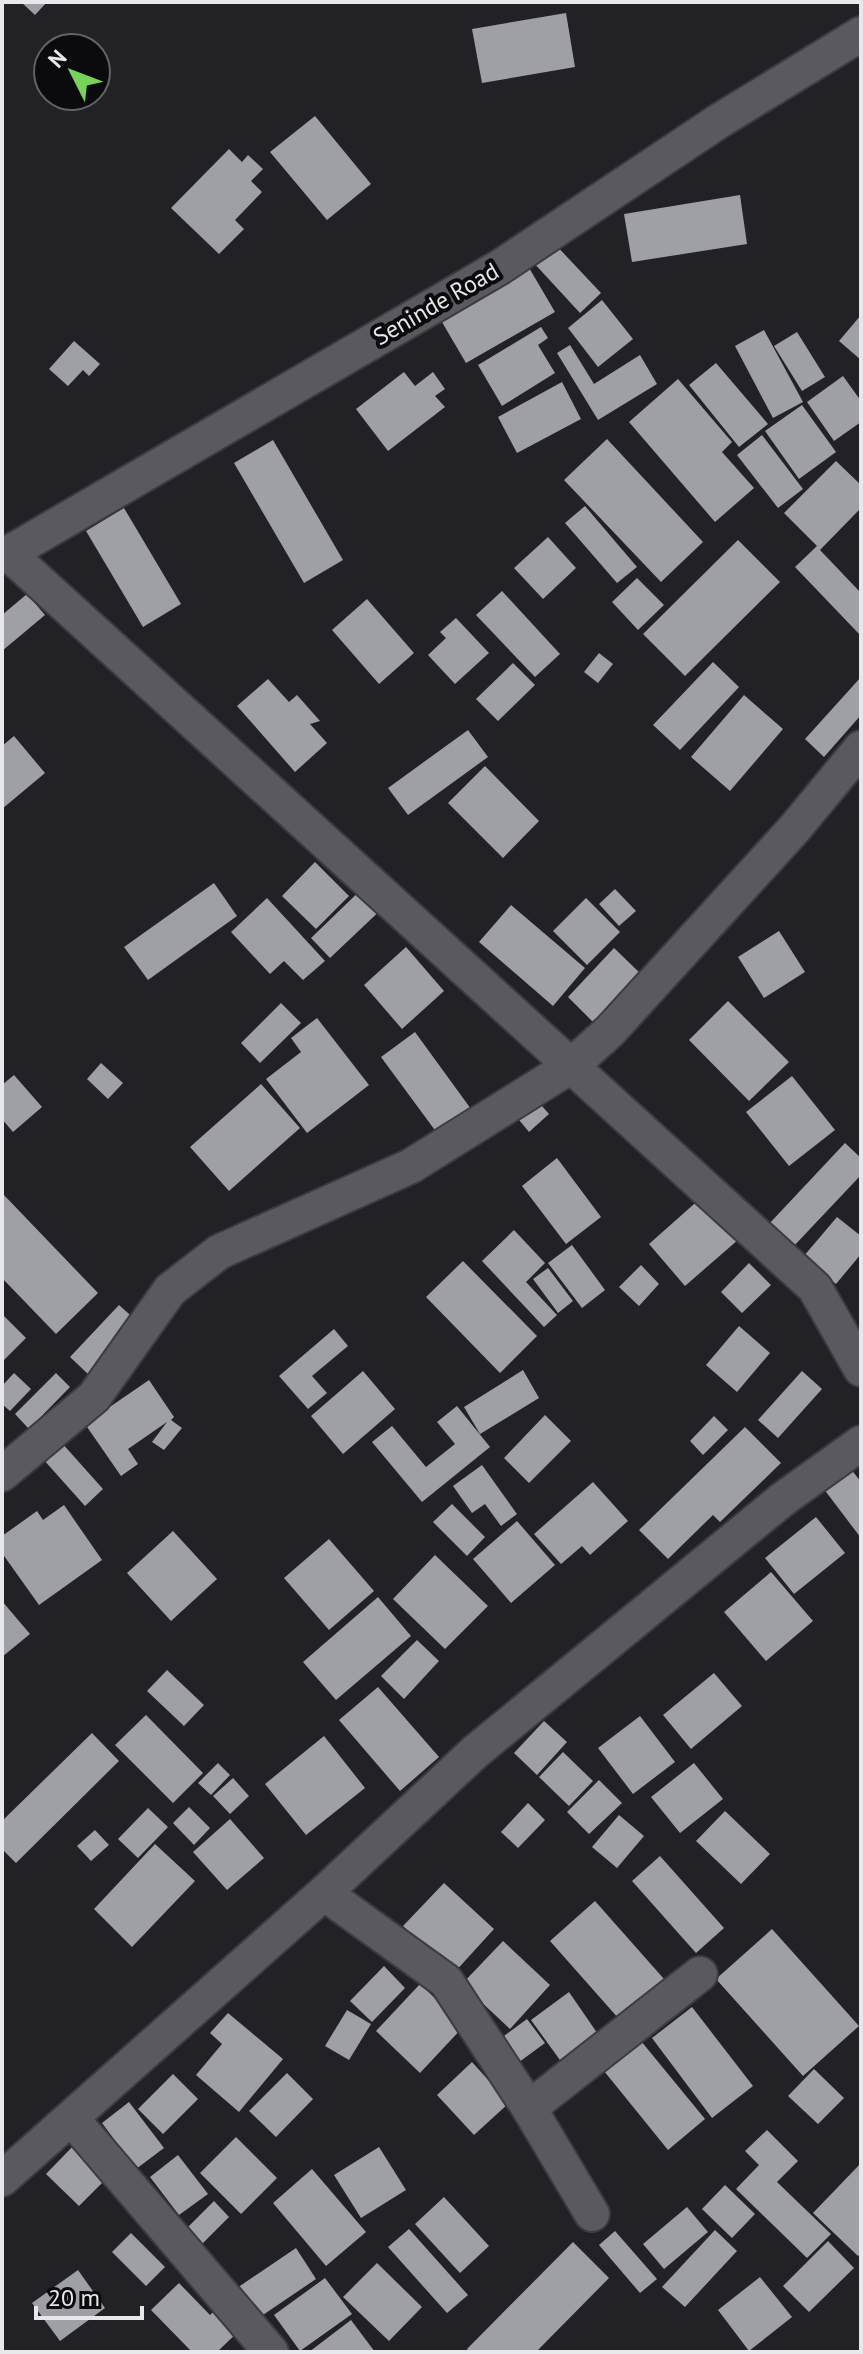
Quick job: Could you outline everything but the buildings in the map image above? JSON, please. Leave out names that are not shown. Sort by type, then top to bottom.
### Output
[{"type":"street","name":"Seninde Road","points":[[5,556],[500,267],[719,121],[861,34]]},
{"type":"street","points":[[5,556],[815,1288],[861,1369]]},
{"type":"street","points":[[2,1474],[94,1397],[170,1290],[219,1252],[411,1166],[571,1066],[631,1008],[795,828],[861,748]]},
{"type":"street","points":[[2,2179],[324,1893],[475,1752],[783,1499],[861,1443]]},
{"type":"street","points":[[324,1893],[446,1981],[529,2108],[592,2214]]},
{"type":"street","points":[[529,2108],[700,1974]]},
{"type":"street","points":[[72,2119],[271,2352]]}]
